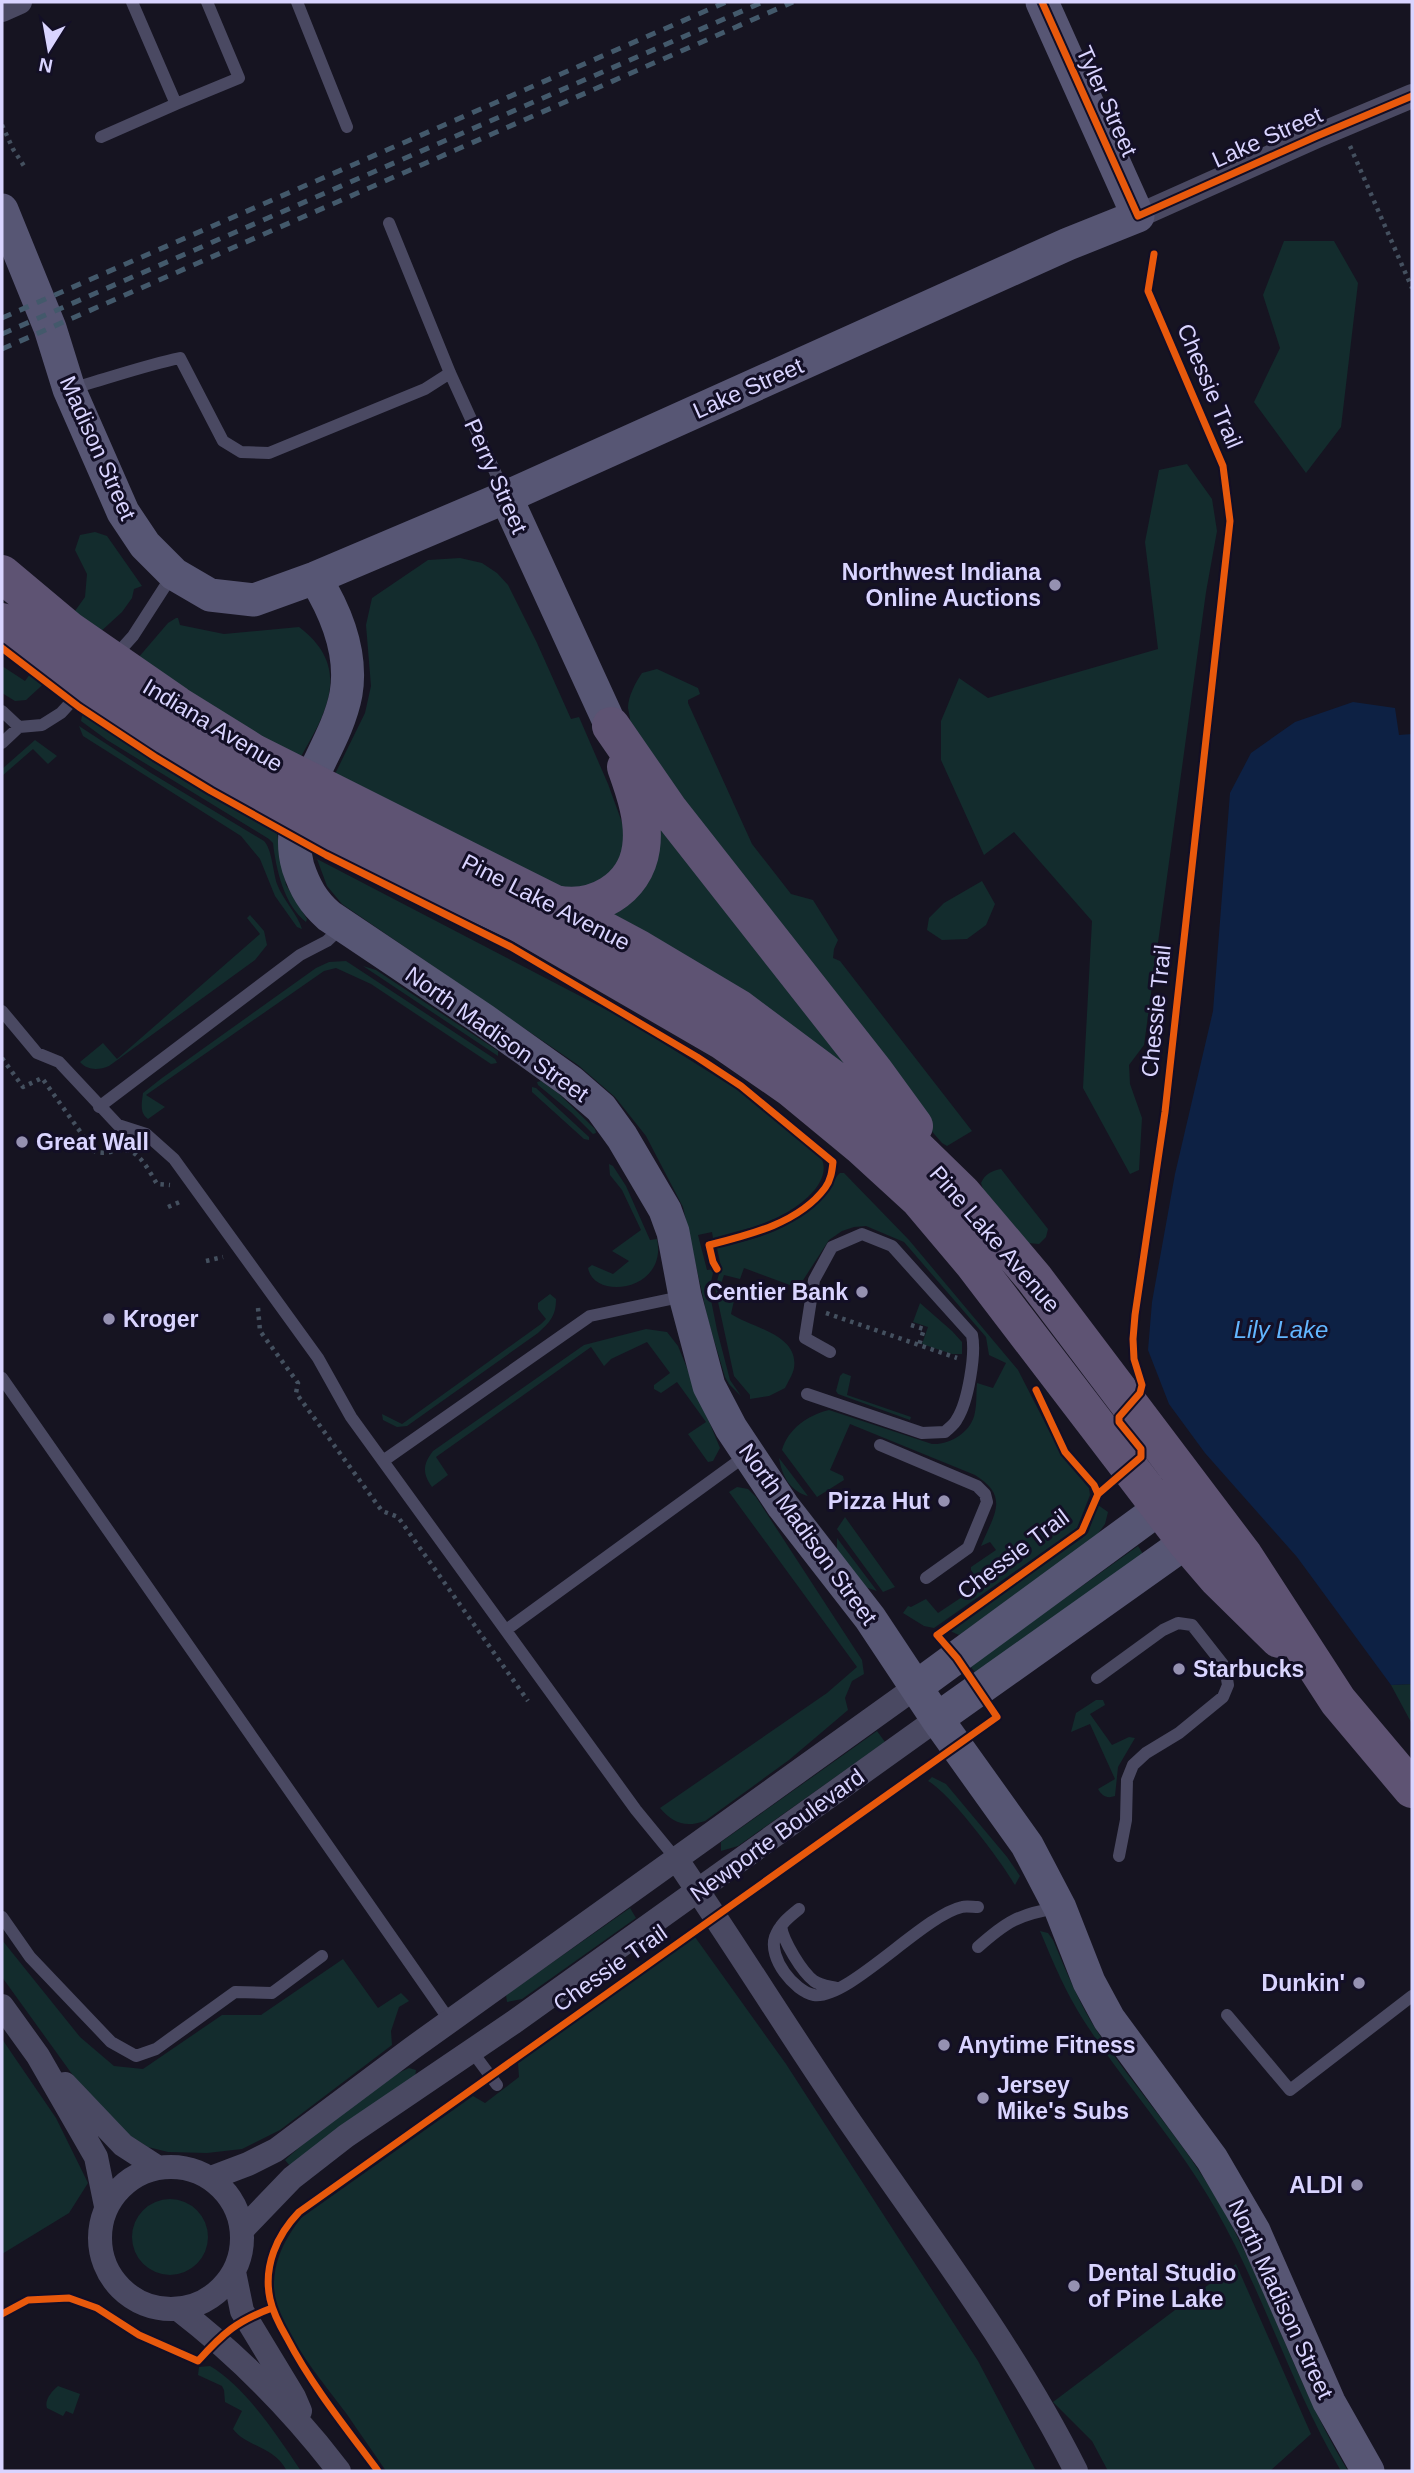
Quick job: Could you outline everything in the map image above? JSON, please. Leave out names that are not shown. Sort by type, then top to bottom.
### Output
[{"type":"main road","name":"Indiana Avenue","points":[[2,574],[70,631],[177,705],[434,864]]},
{"type":"main road","name":"Indiana Avenue","points":[[2,622],[166,741],[312,824],[434,864]]},
{"type":"main road","points":[[555,904],[572,908],[596,903],[616,891],[632,873],[641,848],[636,795],[611,726]]},
{"type":"main road","points":[[611,726],[668,810],[874,1071],[962,1193]]},
{"type":"main road","name":"Pine Lake Avenue","points":[[434,864],[555,904],[639,949],[738,1008],[884,1117],[962,1193],[1034,1278],[1175,1497],[1201,1532],[1244,1556],[1338,1701],[1412,1789]]},
{"type":"main road","name":"Pine Lake Avenue","points":[[434,864],[521,924],[723,1041],[791,1088],[860,1145],[919,1199],[1175,1497]]},
{"type":"street","points":[[2,10],[20,2]]},
{"type":"street","name":"Tyler Street","points":[[1042,2],[1139,216]]},
{"type":"street","name":"Lake Street","points":[[315,578],[506,497],[1068,244],[1139,216],[1412,96]]},
{"type":"street","name":"Madison Street","points":[[2,209],[50,328],[69,389],[123,512],[145,545],[174,574],[210,595],[254,600],[315,578]]},
{"type":"street","name":"Perry Street","points":[[506,497],[611,726]]},
{"type":"street","name":"North Madison Street","points":[[315,578],[332,607],[347,658],[346,694],[295,826],[293,842],[296,859],[308,894],[315,904],[343,926],[571,1082],[601,1108],[622,1137],[665,1210],[673,1232],[685,1296],[709,1386],[731,1428],[783,1506],[870,1618],[937,1719],[1027,1845],[1060,1908],[1089,1982],[1109,2019],[1212,2159],[1254,2231],[1329,2402],[1368,2471]]},
{"type":"street","name":"Newporte Boulevard","points":[[211,2178],[276,2150],[450,2021],[677,1860],[1175,1497]]},
{"type":"street","name":"Newporte Boulevard","points":[[243,2228],[292,2178],[346,2136],[514,2022],[1201,1532]]},
{"type":"street","points":[[677,1860],[847,2117],[942,2250],[1015,2361],[1076,2471]]},
{"type":"street","points":[[2,2006],[38,2056],[96,2157],[106,2206]]},
{"type":"street","points":[[450,2021],[471,2050]]},
{"type":"street","points":[[38,2056],[123,2145],[157,2167]]},
{"type":"street","points":[[157,2167],[194,2169],[211,2178],[232,2200],[243,2228],[242,2251],[234,2272],[224,2286],[211,2297],[195,2305],[165,2309],[140,2302],[119,2287],[103,2260],[99,2242],[106,2206],[119,2188],[136,2175],[157,2167]]},
{"type":"street","points":[[234,2272],[242,2311],[294,2397],[308,2431]]},
{"type":"street","points":[[178,2309],[218,2339],[308,2431],[339,2471]]},
{"type":"lane","points":[[132,2],[176,104]]},
{"type":"lane","points":[[101,137],[239,78],[207,2]]},
{"type":"lane","points":[[297,2],[347,127]]},
{"type":"lane","name":"Perry Street","points":[[389,223],[450,373],[506,497]]},
{"type":"lane","points":[[69,389],[180,358],[223,441],[241,452],[269,453],[425,389],[450,373]]},
{"type":"lane","points":[[2,743],[19,727],[42,726],[61,713],[133,636],[174,574]]},
{"type":"lane","points":[[2,711],[19,727]]},
{"type":"lane","points":[[99,1107],[300,955],[327,941],[343,926]]},
{"type":"lane","points":[[2,1011],[37,1053],[59,1062],[118,1125],[146,1134],[174,1159],[318,1358],[351,1417],[636,1810],[677,1860]]},
{"type":"lane","points":[[807,1394],[922,1433],[945,1432],[957,1420],[975,1348],[972,1335],[892,1246],[862,1234],[832,1247],[814,1280],[805,1338],[830,1352]]},
{"type":"lane","points":[[383,1461],[590,1316],[685,1296]]},
{"type":"lane","points":[[2,1378],[450,2021]]},
{"type":"lane","points":[[880,1445],[977,1486],[988,1502],[968,1548],[926,1578]]},
{"type":"lane","points":[[506,1630],[749,1454]]},
{"type":"lane","points":[[1097,1678],[1163,1630],[1178,1623],[1192,1625],[1225,1667],[1228,1685],[1223,1697],[1179,1733],[1146,1753],[1133,1765],[1127,1780],[1126,1820],[1119,1856]]},
{"type":"lane","points":[[799,1909],[781,1926],[774,1940],[776,1958],[796,1987],[814,1995],[827,1993],[849,1982],[938,1918],[961,1907],[978,1907]]},
{"type":"lane","points":[[978,1947],[1000,1927],[1027,1913],[1060,1908]]},
{"type":"lane","points":[[2,1917],[30,1957],[110,2042],[136,2056],[156,2049],[235,1992],[272,1993],[322,1956]]},
{"type":"lane","points":[[1227,2015],[1290,2090],[1412,1996]]},
{"type":"lane","points":[[471,2050],[496,2085]]},
{"type":"path","points":[[2,125],[24,166]]},
{"type":"path","points":[[1341,126],[1412,288]]},
{"type":"path","points":[[2,1058],[23,1087],[42,1078],[94,1151],[104,1154],[125,1150],[133,1152],[157,1184],[172,1185],[191,1212]]},
{"type":"path","points":[[168,1207],[183,1200]]},
{"type":"path","points":[[215,1246],[230,1268]]},
{"type":"path","points":[[206,1261],[223,1257]]},
{"type":"path","points":[[252,1299],[260,1310],[260,1331],[298,1383],[296,1393],[382,1511],[397,1517],[528,1701]]},
{"type":"path","points":[[809,1307],[973,1363]]},
{"type":"path","points":[[911,1325],[924,1329],[919,1345]]},
{"type":"green space","points":[[1284,241],[1334,241],[1358,283],[1341,427],[1306,473],[1254,402],[1280,348],[1263,295]]},
{"type":"green space","points":[[1187,464],[1212,499],[1217,531],[1206,592],[1144,1045],[1129,1065],[1130,1084],[1142,1118],[1139,1170],[1130,1174],[1083,1088],[1092,921],[1014,832],[984,855],[941,760],[941,721],[959,678],[988,698],[1158,649],[1145,542],[1159,470]]},
{"type":"green space","points":[[95,532],[107,536],[142,586],[134,589],[132,598],[122,612],[26,700],[15,701],[2,693],[2,666],[25,681],[85,597],[87,574],[75,550],[80,535]]},
{"type":"green space","points":[[460,558],[482,563],[508,585],[571,719],[579,717],[608,784],[628,839],[620,868],[601,885],[562,889],[335,774],[365,713],[371,686],[366,625],[372,598],[428,560]]},
{"type":"green space","points":[[176,618],[180,625],[224,634],[299,627],[316,643],[326,660],[330,677],[329,695],[324,713],[295,767],[138,658],[168,623]]},
{"type":"green space","points":[[657,669],[698,688],[700,694],[688,700],[688,703],[752,844],[791,894],[813,900],[838,940],[833,958],[840,961],[972,1131],[947,1146],[928,1127],[630,726],[628,708],[633,689],[642,673]]},
{"type":"green space","points":[[83,711],[277,833],[286,885],[307,919],[306,922],[298,915],[287,896],[276,864],[273,843],[269,839],[107,740],[81,721]]},
{"type":"green space","points":[[79,726],[264,841],[271,855],[277,884],[302,929],[297,927],[275,896],[260,859],[241,836],[83,736]]},
{"type":"green space","points":[[35,740],[57,756],[48,764],[33,749],[2,776],[2,769]]},
{"type":"green space","points":[[651,812],[864,1078],[612,915]]},
{"type":"green space","points":[[317,859],[628,1021],[736,1089],[817,1151],[823,1161],[821,1180],[798,1205],[756,1226],[713,1238],[712,1232],[698,1235],[707,1270],[714,1269],[709,1290],[717,1330],[730,1380],[741,1396],[725,1377],[708,1320],[683,1207],[646,1136],[615,1097],[578,1065],[342,904],[327,886]]},
{"type":"green space","points":[[982,881],[995,904],[986,925],[967,939],[942,940],[927,930],[929,918],[944,903]]},
{"type":"green space","points":[[250,915],[264,931],[267,945],[255,960],[109,1066],[94,1069],[80,1062],[103,1043],[117,1059],[260,934],[247,918]]},
{"type":"green space","points":[[346,961],[495,1059],[497,1063],[491,1064],[371,984],[336,968],[324,971],[146,1095],[165,1107],[148,1119],[145,1117],[142,1107],[143,1093],[162,1078],[316,968],[329,962]]},
{"type":"green space","points":[[363,966],[376,970],[498,1051],[498,1056]]},
{"type":"green space","points":[[541,1081],[558,1093],[596,1133],[593,1134],[538,1085],[537,1082]]},
{"type":"green space","points":[[532,1087],[589,1137],[589,1140],[584,1139],[532,1092]]},
{"type":"green space","points":[[609,1164],[626,1186],[650,1240],[657,1239],[657,1257],[652,1270],[642,1280],[615,1287],[603,1285],[593,1278],[588,1268],[592,1265],[613,1274],[629,1261],[612,1251],[641,1230],[622,1190],[610,1175]]},
{"type":"green space","points":[[1001,1169],[1048,1229],[1046,1237],[1039,1244],[1028,1243],[983,1189],[981,1183],[984,1177]]},
{"type":"green space","points":[[840,1173],[844,1173],[909,1240],[1018,1370],[1062,1456],[1089,1488],[1090,1495],[1077,1528],[934,1628],[924,1626],[903,1613],[908,1606],[926,1599],[938,1613],[980,1585],[971,1567],[996,1550],[990,1542],[981,1546],[996,1507],[993,1491],[975,1475],[850,1424],[830,1470],[843,1476],[844,1480],[817,1497],[782,1450],[794,1429],[814,1415],[829,1410],[932,1444],[953,1440],[970,1426],[973,1419],[977,1383],[993,1388],[1006,1363],[989,1355],[986,1337],[904,1242],[866,1226],[854,1227],[829,1240],[798,1288],[744,1268],[740,1279],[724,1275],[719,1290],[735,1296],[731,1314],[782,1340],[794,1356],[794,1368],[785,1388],[769,1396],[750,1399],[750,1395],[734,1376],[715,1288],[721,1267],[717,1248],[763,1236],[787,1225],[824,1195]]},
{"type":"green space","points":[[550,1294],[556,1299],[555,1310],[549,1322],[538,1333],[407,1426],[397,1427],[383,1420],[382,1414],[402,1424],[541,1324],[546,1319],[538,1309],[538,1303]]},
{"type":"green space","points":[[920,1303],[962,1342],[962,1354],[952,1354],[922,1344],[928,1327],[913,1322]]},
{"type":"green space","points":[[646,1329],[667,1332],[678,1346],[720,1448],[713,1461],[708,1462],[688,1434],[706,1422],[677,1382],[661,1393],[654,1389],[654,1385],[670,1373],[647,1342],[611,1359],[604,1366],[591,1347],[436,1457],[448,1475],[432,1487],[425,1469],[433,1451],[584,1345]]},
{"type":"green space","points":[[843,1373],[851,1376],[847,1395],[911,1417],[910,1420],[838,1394],[836,1391]]},
{"type":"green space","points":[[779,1458],[808,1496],[788,1482]]},
{"type":"green space","points":[[737,1487],[748,1489],[756,1497],[862,1660],[864,1674],[852,1681],[845,1698],[848,1710],[789,1760],[705,1821],[685,1824],[675,1821],[660,1808],[827,1693],[857,1667],[729,1492]]},
{"type":"green space","points":[[1098,1505],[1108,1512],[1105,1524],[1088,1547],[959,1635],[950,1631],[1088,1533]]},
{"type":"green space","points":[[845,1517],[895,1587],[883,1592],[837,1529]]},
{"type":"green space","points":[[837,1538],[877,1591],[865,1587],[837,1552]]},
{"type":"green space","points":[[1138,1546],[1145,1557],[978,1676],[970,1666]]},
{"type":"green space","points":[[1412,1684],[1412,1724],[1391,1685]]},
{"type":"green space","points":[[1096,1700],[1103,1700],[1105,1705],[1090,1714],[1112,1745],[1129,1737],[1135,1738],[1118,1767],[1115,1796],[1112,1797],[1105,1796],[1098,1789],[1115,1779],[1090,1724],[1071,1732],[1076,1713]]},
{"type":"green space","points":[[877,1731],[885,1742],[738,1846],[721,1851],[721,1842]]},
{"type":"green space","points":[[932,1777],[946,1784],[1007,1857],[1020,1876],[1015,1885],[962,1813],[928,1781]]},
{"type":"green space","points":[[630,1908],[636,1918],[522,1999],[507,2002],[506,1995]]},
{"type":"green space","points":[[1040,1931],[1048,1933],[1053,1940],[1075,1992],[1095,2028],[1212,2190],[1257,2277],[1314,2408],[1348,2471],[1341,2471],[1323,2439],[1248,2273],[1215,2208],[1184,2160],[1084,2021]]},
{"type":"green space","points":[[695,1937],[786,2064],[978,2361],[1036,2471],[386,2471],[291,2336],[276,2302],[274,2287],[276,2267],[282,2250],[301,2218],[473,2096],[485,2103],[519,2077],[518,2063]]},
{"type":"green space","points":[[2,1940],[80,2037],[114,2066],[143,2069],[222,2015],[261,2015],[343,1959],[378,2008],[401,1993],[409,2001],[399,2007],[391,2031],[392,2045],[280,2130],[242,2149],[207,2153],[168,2152],[148,2147],[116,2127],[77,2081],[2,1977]]},
{"type":"green space","points":[[2,2039],[56,2118],[88,2183],[69,2213],[2,2254]]},
{"type":"green space","points":[[409,2068],[416,2070],[415,2077],[290,2166],[285,2160],[360,2097]]},
{"type":"green space","points":[[163,2199],[177,2199],[191,2205],[202,2216],[206,2222],[206,2252],[197,2264],[185,2273],[163,2275],[149,2269],[138,2258],[132,2244],[132,2230],[138,2216],[149,2205]]},
{"type":"green space","points":[[1236,2264],[1311,2434],[1270,2471],[1108,2471],[1092,2441],[1053,2402]]},
{"type":"green space","points":[[210,2366],[249,2399],[301,2471],[287,2471],[274,2456],[238,2435],[233,2429],[242,2411],[225,2402],[222,2386],[198,2375],[199,2367]]},
{"type":"green space","points":[[58,2386],[80,2394],[73,2414],[66,2411],[63,2416],[47,2408],[51,2393]]},
{"type":"water","name":"Lily Lake","points":[[1353,702],[1395,708],[1399,735],[1412,734],[1412,1684],[1391,1685],[1297,1557],[1205,1453],[1169,1404],[1148,1350],[1152,1302],[1175,1174],[1213,1011],[1230,793],[1251,753],[1295,722]]},
{"type":"railway","points":[[2,318],[726,2]]},
{"type":"railway","points":[[2,334],[763,2]]},
{"type":"railway","points":[[2,349],[793,2]]},
{"type":"cycle path","points":[[1042,2],[1138,216],[1412,96]]},
{"type":"cycle path","name":"Chessie Trail","points":[[378,2471],[307,2373],[273,2309],[268,2287],[270,2263],[278,2241],[291,2221],[299,2212],[997,1717],[957,1658],[937,1635],[1082,1531],[1098,1494],[1141,1457],[1141,1449],[1119,1422],[1119,1417],[1140,1393],[1142,1385],[1134,1359],[1135,1315],[1165,1112],[1230,521],[1223,466],[1148,291],[1154,254]]},
{"type":"cycle path","points":[[2,648],[79,707],[211,791],[326,855],[511,947],[697,1057],[741,1086],[833,1162],[827,1185],[802,1210],[772,1226],[709,1245],[717,1269]]},
{"type":"cycle path","points":[[1036,1390],[1065,1452],[1094,1485],[1098,1494]]},
{"type":"cycle path","points":[[2,2314],[28,2300],[69,2298],[97,2308],[139,2335],[198,2361],[231,2329],[272,2308]]},
{"type":"place","name":"Northwest Indiana Online Auctions","points":[[1055,585]]},
{"type":"place","name":"Great Wall","points":[[22,1142]]},
{"type":"place","name":"Centier Bank","points":[[862,1292]]},
{"type":"place","name":"Kroger","points":[[109,1319]]},
{"type":"place","name":"Pizza Hut","points":[[944,1501]]},
{"type":"place","name":"Starbucks","points":[[1179,1669]]},
{"type":"place","name":"Dunkin'","points":[[1359,1983]]},
{"type":"place","name":"Anytime Fitness","points":[[944,2045]]},
{"type":"place","name":"Jersey Mike's Subs","points":[[983,2098]]},
{"type":"place","name":"ALDI","points":[[1357,2185]]},
{"type":"place","name":"Dental Studio of Pine Lake","points":[[1074,2286]]}]
